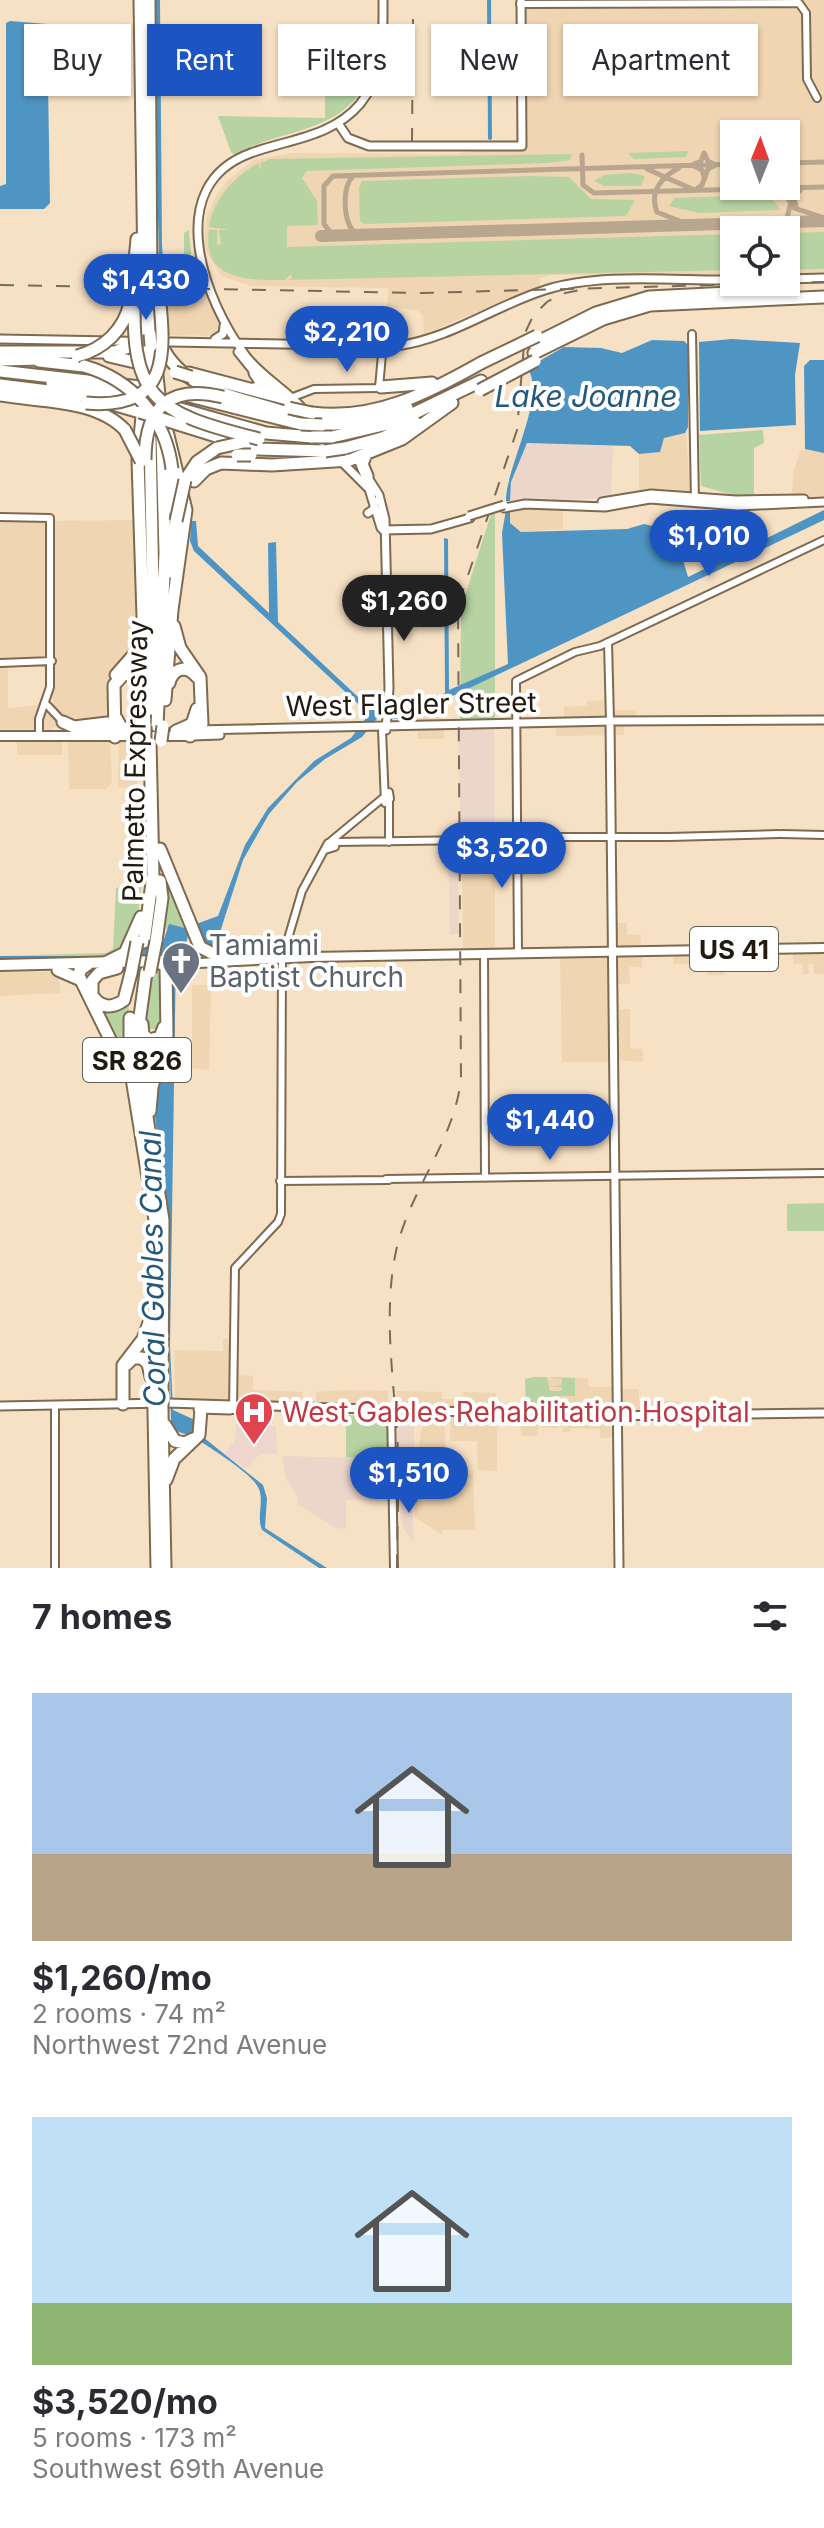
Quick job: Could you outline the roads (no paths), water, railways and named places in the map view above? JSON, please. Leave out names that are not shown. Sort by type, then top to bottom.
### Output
[{"type":"highway","name":"Palmetto Expressway","points":[[144,0],[140,33],[142,200],[146,286],[163,441],[159,659],[150,727]]},
{"type":"highway","name":"Palmetto Expressway","points":[[144,0],[151,180],[151,265],[146,286]]},
{"type":"highway","points":[[80,358],[116,333],[146,286],[144,0]]},
{"type":"highway","points":[[151,180],[154,188],[146,286],[134,352],[149,388],[169,408],[184,417],[259,439],[318,444]]},
{"type":"highway","points":[[0,395],[86,403],[129,400],[155,377],[165,344],[136,249],[142,200]]},
{"type":"highway","points":[[0,360],[16,356],[80,358],[169,370],[251,390],[317,419],[392,414],[535,349],[596,313],[637,299],[674,293],[824,289]]},
{"type":"highway","points":[[190,375],[317,419],[386,408],[480,376],[535,349],[665,303],[824,297]]},
{"type":"highway","name":"Palmetto Expressway","points":[[146,462],[143,366],[151,340]]},
{"type":"highway","points":[[80,358],[119,352],[151,340]]},
{"type":"highway","points":[[151,340],[183,365],[224,382]]},
{"type":"highway","points":[[151,340],[191,381],[292,408]]},
{"type":"highway","points":[[151,340],[163,441]]},
{"type":"highway","points":[[146,462],[151,340]]},
{"type":"highway","points":[[0,350],[16,356]]},
{"type":"highway","points":[[80,358],[117,379],[143,401],[164,436],[172,469],[148,626],[144,704]]},
{"type":"highway","points":[[140,497],[143,366]]},
{"type":"highway","points":[[0,371],[139,392],[177,408],[318,444]]},
{"type":"highway","points":[[251,390],[264,387],[255,373]]},
{"type":"highway","points":[[385,383],[430,384],[480,376]]},
{"type":"highway","points":[[189,480],[221,463],[348,464],[402,439],[480,376]]},
{"type":"highway","points":[[0,384],[174,393],[292,408]]},
{"type":"highway","points":[[0,384],[101,400],[258,449],[338,443],[391,434],[454,399]]},
{"type":"highway","points":[[146,462],[148,427],[163,404],[190,392],[292,408]]},
{"type":"highway","points":[[0,395],[92,410],[109,416],[125,430],[146,462],[163,516],[171,561],[163,647],[159,659]]},
{"type":"highway","points":[[163,516],[189,480],[197,462],[217,448],[244,442],[338,443],[402,425],[454,399]]},
{"type":"highway","points":[[338,443],[454,399]]},
{"type":"highway","points":[[101,400],[119,413],[129,428],[140,497],[163,516]]},
{"type":"highway","points":[[160,402],[163,516],[176,638],[200,679],[205,731]]},
{"type":"highway","points":[[200,432],[249,458],[285,464]]},
{"type":"highway","points":[[189,480],[210,463],[237,455],[318,444]]},
{"type":"highway","points":[[365,474],[362,465],[366,454]]},
{"type":"highway","points":[[164,711],[173,606]]},
{"type":"highway","name":"Palmetto Expressway","points":[[144,942],[162,898],[154,743],[150,727],[148,626]]},
{"type":"highway","points":[[113,725],[112,681],[137,651],[148,626]]},
{"type":"highway","points":[[63,722],[74,727],[150,727],[164,711],[170,677],[183,669],[192,672],[198,680],[197,708],[191,725],[176,731]]},
{"type":"highway","points":[[113,725],[114,685],[121,676],[131,674],[138,678],[150,727]]},
{"type":"highway","points":[[197,708],[205,731]]},
{"type":"highway","points":[[88,731],[113,725]]},
{"type":"highway","name":"Palmetto Expressway","points":[[145,914],[153,875],[154,743]]},
{"type":"highway","points":[[152,1148],[151,1095],[167,1035],[166,988],[160,967],[144,942],[154,743]]},
{"type":"highway","points":[[160,849],[192,930],[202,950],[212,959]]},
{"type":"highway","points":[[144,942],[92,981],[93,997],[102,1005],[113,1006],[124,1000],[160,967],[190,965]]},
{"type":"highway","points":[[144,942],[160,967],[163,981],[164,1030],[153,1040],[144,1037],[141,1030],[160,967]]},
{"type":"highway","points":[[103,964],[118,964]]},
{"type":"highway","name":"US 41","points":[[83,971],[103,964],[160,967]]},
{"type":"highway","name":"US 41","points":[[0,968],[83,971],[118,964],[160,967]]},
{"type":"highway","name":"SR 826","points":[[157,1568],[163,1405],[154,1212],[134,1094],[128,1034],[160,967]]},
{"type":"highway","name":"SR 826","points":[[160,967],[136,1042],[164,1227],[162,1492],[165,1568]]},
{"type":"highway","points":[[49,968],[83,971],[134,1094]]},
{"type":"highway","points":[[125,1402],[123,1365],[146,1333],[155,1284]]},
{"type":"highway","points":[[125,1402],[126,1367],[135,1358],[147,1362],[175,1441],[185,1443],[197,1436]]},
{"type":"highway","points":[[162,1492],[173,1462],[197,1436],[200,1410]]},
{"type":"main road","points":[[292,408],[235,342],[200,265],[197,246],[205,199],[234,160],[318,133],[354,111],[371,88],[381,46],[381,0]]},
{"type":"main road","points":[[337,121],[351,139],[377,147],[520,146],[520,4],[531,4]]},
{"type":"main road","points":[[337,121],[256,147],[234,160],[206,189],[193,224],[195,263],[224,326],[255,373],[348,464],[381,509]]},
{"type":"main road","points":[[205,199],[227,171],[258,151]]},
{"type":"main road","points":[[800,277],[824,276]]},
{"type":"main road","points":[[0,337],[382,344],[428,336],[533,290],[565,282],[720,279]]},
{"type":"main road","points":[[212,293],[213,304]]},
{"type":"main road","points":[[215,339],[223,334],[224,326]]},
{"type":"main road","points":[[0,337],[215,339],[235,342]]},
{"type":"main road","points":[[348,464],[365,474],[381,509],[387,670],[385,717],[381,728]]},
{"type":"main road","points":[[368,513],[374,509],[374,499]]},
{"type":"main road","points":[[383,528],[431,529],[504,506],[525,504],[605,507],[650,499],[693,500],[738,506],[824,501]]},
{"type":"main road","points":[[385,717],[398,726]]},
{"type":"main road","points":[[610,722],[619,1568]]},
{"type":"main road","name":"West Flagler Street","points":[[150,727],[176,731],[243,732],[610,722],[824,722]]},
{"type":"main road","name":"West Flagler Street","points":[[39,733],[113,725],[205,731]]},
{"type":"main road","name":"West Flagler Street","points":[[381,728],[478,726]]},
{"type":"main road","name":"West Flagler Street","points":[[0,734],[88,731]]},
{"type":"main road","points":[[285,945],[294,956]]},
{"type":"main road","name":"US 41","points":[[160,967],[212,959],[824,948]]},
{"type":"main road","name":"US 41","points":[[282,958],[311,957]]},
{"type":"main road","points":[[190,965],[212,959]]},
{"type":"main road","points":[[0,1408],[125,1402],[200,1410],[233,1407],[588,1417],[824,1415]]},
{"type":"street","points":[[698,0],[717,3]]},
{"type":"street","points":[[531,4],[804,5],[807,79],[817,98]]},
{"type":"street","points":[[692,334],[693,500]]},
{"type":"street","points":[[292,408],[323,390],[385,383],[382,344]]},
{"type":"street","points":[[0,517],[45,518],[50,661],[49,694],[39,733]]},
{"type":"street","points":[[518,953],[515,682],[575,652],[608,642],[824,540]]},
{"type":"street","points":[[608,642],[610,722]]},
{"type":"street","points":[[0,661],[50,661]]},
{"type":"street","points":[[39,733],[53,688],[50,661]]},
{"type":"street","points":[[47,705],[63,722]]},
{"type":"street","points":[[381,728],[389,842]]},
{"type":"street","points":[[233,1407],[234,1284],[237,1264],[279,1220],[282,958],[285,945],[302,891],[333,844],[376,805],[386,800]]},
{"type":"street","points":[[333,844],[612,836],[824,835]]},
{"type":"street","points":[[484,953],[485,1178]]},
{"type":"street","points":[[280,1181],[824,1173]]},
{"type":"street","points":[[55,1407],[55,1568]]},
{"type":"street","points":[[391,1411],[394,1568]]},
{"type":"water","points":[[153,0],[160,0],[160,24],[154,24]]},
{"type":"water","points":[[6,23],[47,24],[24,24],[24,96],[48,96],[50,203],[44,209],[0,209],[0,186],[6,184]]},
{"type":"water","points":[[155,96],[161,96],[162,244],[167,331],[161,306]]},
{"type":"water","points":[[732,339],[800,343],[795,375],[796,425],[700,431],[699,342]]},
{"type":"water","name":"Lake Joanne","points":[[652,340],[684,341],[688,345],[688,427],[685,433],[664,438],[660,452],[639,454],[630,446],[527,443],[511,482],[510,501],[506,501],[532,395],[532,380],[527,368],[564,347],[601,348],[622,353]]},
{"type":"water","points":[[810,360],[824,360],[824,453],[805,449],[804,366]]},
{"type":"water","points":[[510,509],[510,523],[521,532],[627,529],[644,524],[666,529],[680,550],[688,577],[824,510],[824,520],[402,720],[379,716],[362,737],[325,759],[297,782],[269,814],[243,860],[215,948],[207,945],[199,931],[188,936],[185,947],[176,953],[170,1346],[173,1410],[195,1420],[203,1437],[263,1485],[267,1498],[265,1528],[327,1568],[319,1568],[262,1530],[260,1492],[254,1481],[230,1461],[171,1424],[167,1209],[153,1101],[170,968],[168,955],[0,962],[0,956],[107,956],[120,950],[162,945],[169,924],[185,928],[218,916],[245,845],[268,808],[314,761],[351,738],[369,714],[194,551],[190,541],[191,521],[196,521],[198,546],[269,613],[268,543],[276,542],[278,622],[372,710],[385,706],[404,713],[445,693],[444,538],[448,539],[449,690],[508,664],[502,533],[506,510]]},
{"type":"waterway","points":[[489,0],[490,138]]},
{"type":"railway","points":[[412,142],[413,19]]},
{"type":"railway","points":[[0,285],[421,293],[824,282]]},
{"type":"railway","points":[[397,1568],[397,1433],[390,1344],[392,1278],[401,1233],[449,1125],[461,1079],[458,605],[517,430],[525,333],[533,316],[547,302],[561,294],[584,289]]},
{"type":"place","name":"Tamiami Baptist Church","points":[[181,995]]},
{"type":"place","name":"West Gables Rehabilitation Hospital","points":[[254,1446]]},
{"type":"water label","name":"Coral Gables Canal","points":[[152,1269]]}]
